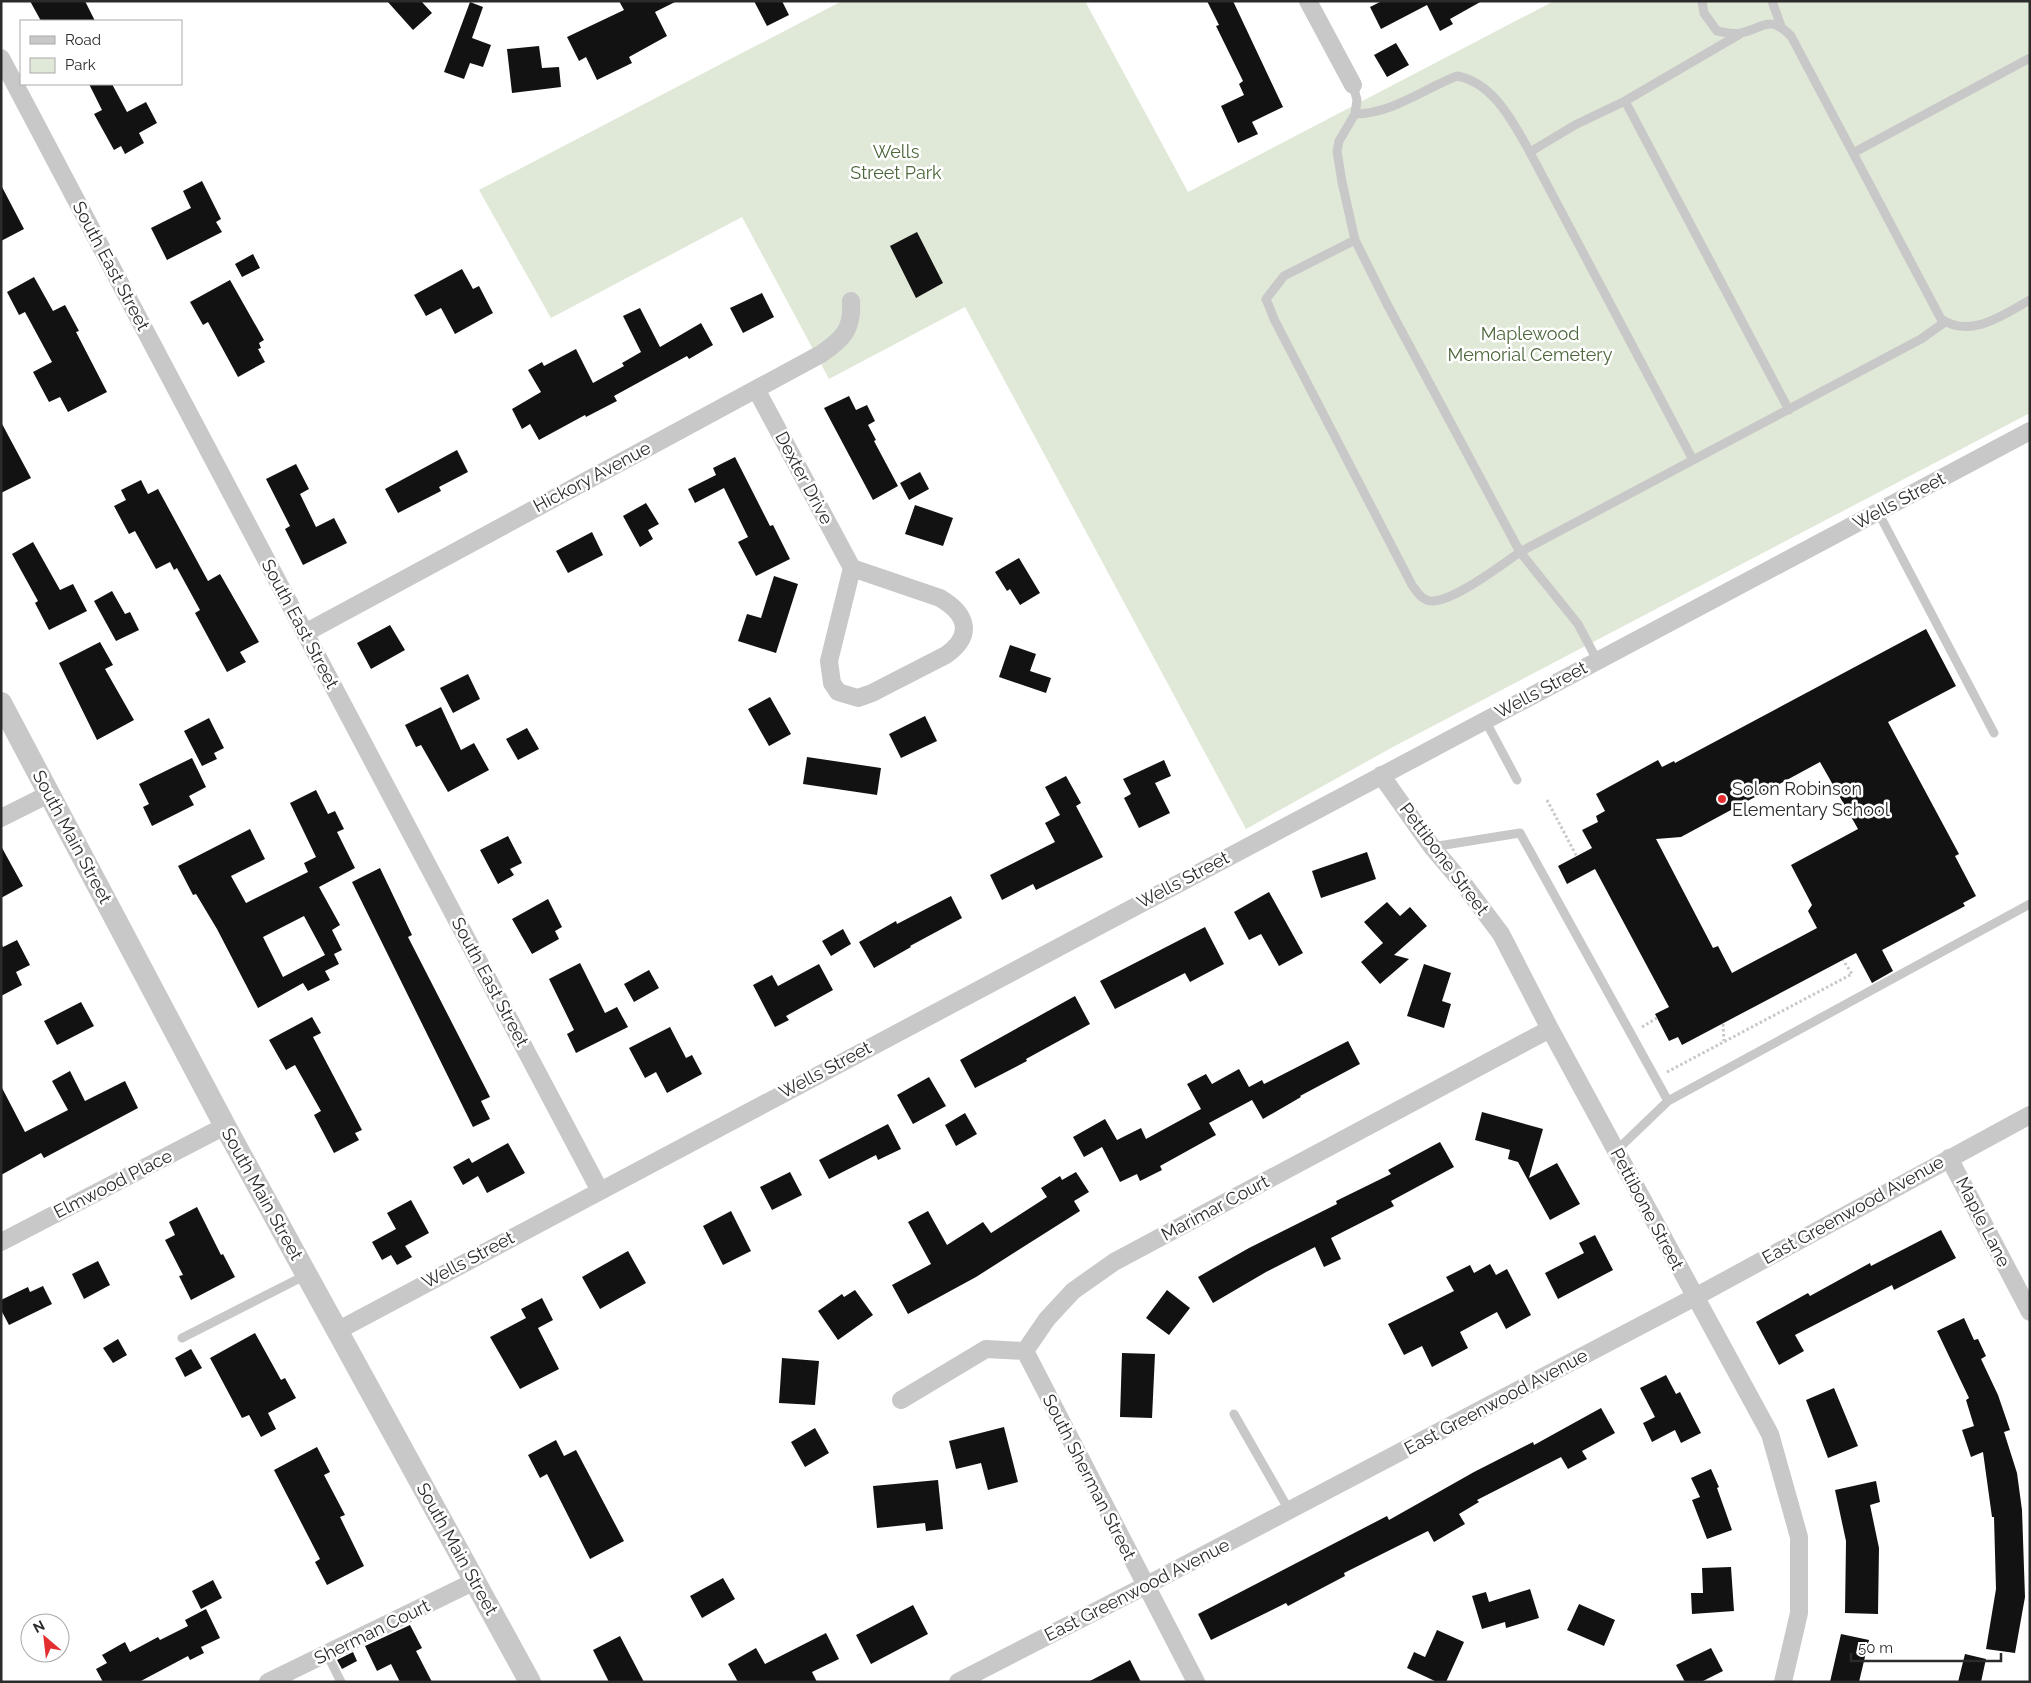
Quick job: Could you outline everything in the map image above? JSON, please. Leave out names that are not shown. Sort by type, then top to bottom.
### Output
[{"type":"street","points":[[1308,1],[1353,85]]},
{"type":"street","name":"South East Street","points":[[1,58],[599,1189]]},
{"type":"street","name":"Hickory Avenue","points":[[305,633],[834,345],[845,334],[853,317],[851,301]]},
{"type":"street","name":"Dexter Drive","points":[[756,389],[852,568]]},
{"type":"street","name":"Wells Street","points":[[337,1331],[599,1189],[2030,431]]},
{"type":"street","points":[[852,568],[940,598],[952,605],[960,613],[964,624],[964,635],[957,647],[946,655],[872,694],[858,698],[838,692],[832,683],[829,661],[852,568]]},
{"type":"street","name":"South Main Street","points":[[1,703],[225,1126],[530,1682]]},
{"type":"street","name":"Pettibone Street","points":[[1381,775],[1432,847],[1466,886],[1501,934],[1694,1297],[1770,1434],[1799,1537],[1799,1613],[1783,1682]]},
{"type":"street","points":[[1,818],[48,794]]},
{"type":"street","name":"Marimar Court","points":[[1025,1351],[1047,1319],[1073,1291],[1114,1262],[1550,1029]]},
{"type":"street","name":"East Greenwood Avenue","points":[[958,1682],[1145,1586],[1694,1297],[2030,1115]]},
{"type":"street","name":"Elmwood Place","points":[[1,1242],[225,1126]]},
{"type":"street","name":"Maple Lane","points":[[1949,1158],[2030,1312]]},
{"type":"street","points":[[901,1400],[986,1350],[1025,1351]]},
{"type":"street","name":"South Sherman Street","points":[[1025,1351],[1196,1682]]},
{"type":"street","name":"Sherman Court","points":[[268,1682],[475,1581]]},
{"type":"lane","points":[[1702,1],[1704,13],[1717,31],[1740,34]]},
{"type":"lane","points":[[1772,1],[1781,26],[1791,36],[1803,55],[1936,311],[1945,322],[1953,326],[1976,327],[2030,300]]},
{"type":"lane","points":[[1530,152],[1574,125],[1625,101],[1740,34],[1763,24],[1781,26]]},
{"type":"lane","points":[[1853,153],[2030,58]]},
{"type":"lane","points":[[1355,114],[1383,111],[1457,76],[1467,78],[1488,92],[1509,116],[1530,152],[1693,460]]},
{"type":"lane","points":[[1353,85],[1358,100],[1355,114],[1338,141],[1338,151],[1342,182],[1355,240],[1387,304],[1520,552],[1578,624],[1597,660]]},
{"type":"lane","points":[[1625,101],[1789,410]]},
{"type":"lane","points":[[1355,240],[1284,276],[1266,298],[1275,321],[1412,585],[1421,597],[1432,601],[1450,596],[1482,578],[1520,552],[1921,340],[1945,322]]},
{"type":"lane","points":[[1878,512],[1994,733]]},
{"type":"lane","points":[[1486,720],[1517,780]]},
{"type":"lane","points":[[1432,847],[1520,832],[1668,1102]]},
{"type":"lane","points":[[1616,1151],[1668,1102],[2030,904]]},
{"type":"lane","points":[[182,1338],[307,1275]]},
{"type":"lane","points":[[1234,1414],[1289,1510]]},
{"type":"lane","points":[[327,1654],[341,1682]]},
{"type":"path","points":[[1547,800],[1577,857]]},
{"type":"path","points":[[1656,1078],[1852,974],[1843,960]]},
{"type":"path","points":[[1723,1024],[1724,1041]]},
{"type":"green space","name":"Maplewood Memorial Cemetery","points":[[842,1],[1085,1],[1188,192],[1554,1],[2030,1],[2030,413],[1391,748],[1246,829],[965,307],[829,379],[742,217],[551,318],[479,190]]},
{"type":"building","points":[[30,1],[85,1],[94,20],[40,20]]},
{"type":"building","points":[[387,1],[421,1],[432,13],[413,30]]},
{"type":"building","points":[[619,1],[677,1],[655,12],[667,36],[629,57],[632,63],[597,80],[586,57],[579,61],[567,37],[624,10]]},
{"type":"building","points":[[754,1],[782,1],[789,15],[767,26]]},
{"type":"building","points":[[1207,1],[1233,1],[1283,107],[1252,122],[1258,134],[1238,143],[1221,106],[1244,95],[1239,84],[1243,81],[1216,26],[1219,25]]},
{"type":"building","points":[[1382,1],[1482,1],[1450,19],[1453,24],[1440,31],[1427,5],[1381,29],[1370,7]]},
{"type":"building","points":[[470,2],[483,7],[472,38],[491,45],[483,67],[470,63],[464,79],[444,72]]},
{"type":"building","points":[[1396,43],[1409,65],[1387,77],[1374,55]]},
{"type":"building","points":[[539,46],[542,68],[559,67],[561,87],[512,93],[507,49]]},
{"type":"building","points":[[90,85],[113,85],[127,112],[146,102],[157,123],[139,133],[144,143],[125,154],[121,146],[114,150],[94,114],[102,110]]},
{"type":"building","points":[[202,181],[221,219],[216,222],[222,232],[167,260],[151,228],[191,208],[183,191]]},
{"type":"building","points":[[1,185],[24,229],[1,241]]},
{"type":"building","points":[[917,232],[943,283],[916,298],[890,246]]},
{"type":"building","points":[[253,254],[260,268],[242,277],[235,264]]},
{"type":"building","points":[[462,269],[473,289],[479,286],[493,313],[455,334],[441,308],[426,316],[414,295]]},
{"type":"building","points":[[34,277],[53,311],[65,305],[79,331],[76,332],[107,392],[68,412],[60,397],[49,402],[33,372],[52,362],[25,312],[19,315],[7,292]]},
{"type":"building","points":[[230,280],[264,340],[259,343],[261,348],[258,349],[265,362],[238,377],[208,322],[203,325],[190,302]]},
{"type":"building","points":[[762,293],[774,317],[743,333],[730,308]]},
{"type":"building","points":[[640,308],[660,347],[701,323],[713,345],[689,359],[687,356],[614,396],[617,401],[586,417],[585,415],[539,440],[530,424],[522,429],[512,409],[541,392],[528,370],[542,362],[544,366],[576,349],[593,383],[624,366],[622,363],[641,352],[623,316]]},
{"type":"building","points":[[849,396],[856,410],[867,405],[875,421],[868,425],[876,440],[874,441],[898,486],[873,500],[824,408]]},
{"type":"building","points":[[1,422],[31,478],[1,493]]},
{"type":"building","points":[[457,450],[468,472],[439,487],[441,491],[398,513],[385,489]]},
{"type":"building","points":[[735,457],[770,526],[773,525],[790,559],[756,576],[738,542],[748,537],[724,488],[695,503],[688,489],[716,475],[713,468]]},
{"type":"building","points":[[296,464],[309,489],[300,494],[316,527],[334,518],[347,543],[303,565],[285,529],[290,526],[266,479]]},
{"type":"building","points":[[920,472],[929,489],[909,500],[900,483]]},
{"type":"building","points":[[141,480],[148,494],[158,489],[208,581],[220,574],[259,642],[240,652],[246,662],[227,672],[195,613],[200,610],[177,568],[174,570],[170,562],[156,569],[135,531],[129,534],[114,506],[126,500],[121,490]]},
{"type":"building","points":[[646,503],[659,524],[648,530],[653,539],[640,547],[623,516]]},
{"type":"building","points":[[915,505],[953,518],[943,546],[905,534]]},
{"type":"building","points":[[592,532],[603,555],[568,573],[556,551]]},
{"type":"building","points":[[33,542],[60,590],[73,584],[87,611],[49,630],[35,603],[38,601],[12,554]]},
{"type":"building","points":[[1019,558],[1040,593],[1020,605],[1010,589],[1007,591],[995,572]]},
{"type":"building","points":[[774,576],[798,584],[776,653],[738,641],[747,614],[761,618]]},
{"type":"building","points":[[112,591],[125,614],[130,612],[139,630],[116,641],[94,601]]},
{"type":"building","points":[[390,625],[405,650],[371,669],[357,643]]},
{"type":"building","name":"Solon Robinson Elementary School","points":[[1926,629],[1956,686],[1888,722],[1959,854],[1955,856],[1976,896],[1963,903],[1965,906],[1882,950],[1893,971],[1872,983],[1856,953],[1682,1045],[1678,1037],[1669,1041],[1655,1014],[1669,1007],[1595,869],[1567,884],[1558,866],[1592,848],[1582,830],[1598,822],[1596,816],[1605,811],[1596,794],[1658,760],[1662,767],[1674,761],[1675,763]],"holes":[[[1820,762],[1858,829],[1791,865],[1812,905],[1808,911],[1817,928],[1732,973],[1718,946],[1713,948],[1656,839],[1681,837]]]},
{"type":"building","points":[[100,642],[113,665],[105,669],[134,720],[97,740],[59,663]]},
{"type":"building","points":[[1010,645],[1036,654],[1030,671],[1051,678],[1046,693],[999,677]]},
{"type":"building","points":[[468,674],[480,699],[453,713],[440,688]]},
{"type":"building","points":[[770,697],[791,734],[769,746],[748,709]]},
{"type":"building","points":[[441,707],[461,750],[474,743],[489,770],[448,792],[421,745],[416,747],[405,725]]},
{"type":"building","points":[[925,716],[937,741],[901,758],[889,734]]},
{"type":"building","points":[[209,718],[224,748],[214,753],[217,759],[202,766],[184,731]]},
{"type":"building","points":[[527,728],[539,749],[518,760],[506,739]]},
{"type":"building","points":[[807,757],[881,768],[877,795],[803,784]]},
{"type":"building","points":[[192,758],[206,787],[189,796],[194,805],[152,826],[143,807],[149,804],[139,784]]},
{"type":"building","points":[[1164,760],[1171,776],[1155,783],[1170,813],[1139,828],[1124,798],[1131,794],[1123,779]]},
{"type":"building","points":[[1066,776],[1081,803],[1076,806],[1103,857],[1036,890],[1033,884],[1002,900],[990,875],[1055,842],[1045,823],[1060,815],[1045,787]]},
{"type":"building","points":[[316,790],[328,814],[335,811],[344,829],[337,832],[355,868],[319,887],[340,925],[332,930],[342,950],[334,954],[339,964],[325,971],[330,980],[308,991],[303,983],[258,1008],[217,929],[196,894],[193,895],[178,866],[250,829],[265,859],[231,876],[246,903],[308,872],[304,863],[316,857],[290,803]],"holes":[[[304,916],[325,955],[283,977],[263,937]]]},
{"type":"building","points":[[508,836],[522,863],[510,869],[514,875],[498,884],[480,850]]},
{"type":"building","points":[[1,846],[23,886],[1,898]]},
{"type":"building","points":[[1367,852],[1376,879],[1321,898],[1312,871]]},
{"type":"building","points":[[380,868],[412,935],[408,937],[490,1097],[481,1101],[490,1119],[473,1127],[352,882]]},
{"type":"building","points":[[1269,892],[1303,953],[1279,966],[1261,934],[1249,940],[1234,912]]},
{"type":"building","points":[[951,896],[962,918],[874,968],[859,942],[896,921],[897,924]]},
{"type":"building","points":[[548,899],[562,927],[555,931],[559,939],[532,954],[512,919]]},
{"type":"building","points":[[1387,902],[1400,916],[1410,907],[1427,926],[1394,955],[1409,959],[1380,984],[1361,962],[1383,943],[1364,922]]},
{"type":"building","points":[[1205,927],[1224,964],[1190,982],[1185,973],[1115,1009],[1100,981]]},
{"type":"building","points":[[843,929],[851,944],[831,956],[822,941]]},
{"type":"building","points":[[17,940],[30,965],[16,972],[22,985],[1,996],[1,944],[3,947]]},
{"type":"building","points":[[580,963],[605,1013],[617,1007],[628,1027],[576,1053],[567,1034],[574,1030],[549,979]]},
{"type":"building","points":[[819,964],[833,990],[786,1016],[789,1020],[775,1027],[753,985],[772,975],[778,986]]},
{"type":"building","points":[[1424,964],[1451,973],[1442,1001],[1451,1004],[1444,1028],[1407,1016]]},
{"type":"building","points":[[649,970],[659,988],[634,1002],[624,984]]},
{"type":"building","points":[[1075,996],[1090,1024],[1026,1059],[1027,1061],[975,1088],[960,1060]]},
{"type":"building","points":[[81,1002],[94,1026],[57,1045],[44,1021]]},
{"type":"building","points":[[312,1017],[321,1033],[313,1037],[362,1130],[355,1133],[359,1140],[334,1153],[314,1115],[321,1111],[295,1065],[286,1070],[269,1040]]},
{"type":"building","points":[[670,1027],[686,1058],[692,1055],[702,1074],[667,1093],[656,1072],[645,1078],[629,1048]]},
{"type":"building","points":[[1348,1041],[1360,1064],[1300,1096],[1263,1119],[1252,1100],[1209,1123],[1216,1135],[1160,1166],[1162,1170],[1140,1181],[1137,1174],[1120,1182],[1102,1147],[1084,1157],[1073,1137],[1105,1119],[1117,1140],[1141,1128],[1146,1139],[1201,1109],[1187,1084],[1206,1074],[1212,1084],[1239,1069],[1249,1087],[1262,1080],[1264,1084]]},
{"type":"building","points":[[70,1071],[85,1101],[125,1081],[138,1108],[44,1158],[41,1153],[1,1175],[1,1086],[25,1132],[68,1110],[52,1081]]},
{"type":"building","points":[[929,1077],[946,1106],[913,1124],[897,1095]]},
{"type":"building","points":[[1482,1112],[1543,1129],[1529,1178],[1557,1163],[1580,1204],[1550,1220],[1518,1162],[1508,1159],[1510,1150],[1475,1140]]},
{"type":"building","points":[[965,1113],[977,1134],[956,1146],[945,1125]]},
{"type":"building","points":[[888,1124],[901,1149],[878,1160],[876,1155],[829,1179],[819,1160]]},
{"type":"building","points":[[1440,1142],[1454,1167],[1391,1201],[1394,1206],[1331,1238],[1341,1259],[1324,1267],[1315,1247],[1266,1272],[1213,1303],[1198,1277],[1249,1248],[1337,1204],[1336,1201],[1391,1174],[1388,1170]]},
{"type":"building","points":[[508,1143],[525,1173],[487,1193],[478,1176],[463,1185],[453,1167],[469,1158],[472,1163]]},
{"type":"building","points":[[790,1172],[802,1195],[772,1210],[760,1187]]},
{"type":"building","points":[[1076,1172],[1089,1192],[1074,1201],[1080,1211],[976,1277],[908,1314],[892,1285],[931,1264],[908,1222],[928,1211],[947,1245],[983,1222],[991,1233],[1047,1197],[1041,1188],[1060,1176],[1062,1180]]},
{"type":"building","points":[[411,1200],[429,1233],[405,1246],[412,1257],[397,1265],[391,1255],[382,1260],[372,1242],[396,1229],[387,1213]]},
{"type":"building","points":[[197,1207],[221,1255],[223,1254],[235,1277],[191,1300],[179,1276],[183,1275],[165,1240],[175,1235],[169,1222]]},
{"type":"building","points":[[731,1211],[751,1251],[723,1265],[703,1226]]},
{"type":"building","points":[[1941,1230],[1956,1258],[1894,1290],[1892,1285],[1795,1335],[1804,1351],[1779,1365],[1756,1322],[1808,1293],[1810,1296],[1870,1263],[1871,1266]]},
{"type":"building","points":[[1595,1235],[1613,1270],[1558,1299],[1545,1273],[1584,1253],[1579,1243]]},
{"type":"building","points":[[628,1251],[646,1283],[600,1309],[582,1277]]},
{"type":"building","points":[[98,1261],[110,1285],[84,1299],[72,1274]]},
{"type":"building","points":[[1490,1264],[1496,1275],[1507,1269],[1531,1315],[1506,1329],[1497,1312],[1460,1332],[1468,1348],[1432,1367],[1422,1346],[1404,1355],[1388,1324],[1454,1291],[1446,1277],[1470,1265],[1474,1273]]},
{"type":"building","points":[[43,1286],[52,1304],[9,1325],[1,1310],[1,1300],[28,1287],[30,1292]]},
{"type":"building","points":[[855,1290],[873,1315],[838,1340],[818,1311],[842,1294],[844,1297]]},
{"type":"building","points":[[1167,1290],[1190,1308],[1169,1335],[1146,1318]]},
{"type":"building","points":[[542,1298],[553,1320],[538,1328],[559,1369],[520,1389],[490,1337],[526,1318],[521,1309]]},
{"type":"building","points":[[1964,1318],[1974,1340],[1978,1339],[1986,1356],[1981,1359],[1998,1395],[2010,1430],[2004,1432],[2017,1473],[2022,1510],[2025,1597],[2015,1653],[1986,1649],[1996,1589],[1994,1517],[1992,1517],[1983,1452],[1971,1457],[1962,1430],[1974,1426],[1966,1400],[1969,1398],[1937,1331]]},
{"type":"building","points":[[255,1333],[281,1380],[285,1378],[296,1398],[268,1413],[276,1429],[261,1437],[249,1415],[242,1418],[210,1358]]},
{"type":"building","points":[[118,1339],[127,1355],[113,1363],[103,1348]]},
{"type":"building","points":[[191,1349],[202,1368],[185,1377],[175,1358]]},
{"type":"building","points":[[1122,1353],[1155,1354],[1152,1418],[1120,1417]]},
{"type":"building","points":[[782,1358],[819,1361],[815,1405],[779,1403]]},
{"type":"building","points":[[1666,1375],[1676,1394],[1680,1392],[1701,1433],[1681,1443],[1675,1430],[1652,1442],[1643,1423],[1655,1417],[1640,1388]]},
{"type":"building","points":[[1834,1388],[1858,1446],[1828,1458],[1806,1400]]},
{"type":"building","points":[[1601,1408],[1615,1433],[1582,1451],[1587,1459],[1568,1469],[1561,1457],[1477,1500],[1479,1502],[1459,1514],[1465,1524],[1434,1542],[1428,1531],[1344,1573],[1345,1576],[1288,1606],[1286,1603],[1211,1640],[1198,1614],[1387,1516],[1389,1520],[1474,1472],[1533,1442],[1534,1445]]},
{"type":"building","points":[[1004,1427],[1018,1482],[988,1490],[981,1463],[956,1469],[949,1441]]},
{"type":"building","points":[[815,1428],[829,1453],[805,1467],[791,1442]]},
{"type":"building","points":[[556,1440],[564,1456],[576,1450],[624,1541],[590,1559],[547,1474],[540,1478],[528,1455]]},
{"type":"building","points":[[317,1447],[330,1472],[324,1475],[345,1515],[340,1517],[364,1566],[327,1585],[315,1562],[320,1559],[274,1470]]},
{"type":"building","points":[[1711,1469],[1719,1487],[1717,1488],[1732,1530],[1707,1539],[1692,1500],[1700,1497],[1691,1478]]},
{"type":"building","points":[[938,1480],[943,1529],[926,1531],[925,1523],[877,1528],[873,1486]]},
{"type":"building","points":[[1876,1481],[1880,1502],[1870,1505],[1879,1548],[1878,1614],[1845,1613],[1846,1541],[1835,1490]]},
{"type":"building","points":[[1731,1567],[1734,1611],[1692,1614],[1691,1593],[1703,1593],[1702,1568]]},
{"type":"building","points":[[723,1578],[735,1599],[702,1618],[690,1596]]},
{"type":"building","points":[[213,1580],[222,1598],[201,1609],[192,1591]]},
{"type":"building","points":[[1530,1589],[1539,1618],[1506,1628],[1505,1622],[1482,1629],[1472,1596],[1486,1592],[1489,1602]]},
{"type":"building","points":[[1579,1604],[1615,1620],[1604,1646],[1567,1630]]},
{"type":"building","points":[[913,1605],[928,1634],[871,1664],[856,1635]]},
{"type":"building","points":[[206,1609],[220,1638],[201,1647],[204,1653],[190,1660],[188,1656],[139,1682],[103,1682],[96,1669],[107,1663],[102,1655],[125,1642],[130,1652],[158,1637],[160,1640],[188,1626],[185,1620]]},
{"type":"building","points":[[410,1625],[422,1648],[416,1651],[432,1682],[400,1682],[391,1664],[377,1671],[365,1646]]},
{"type":"building","points":[[1437,1630],[1464,1642],[1446,1682],[1437,1682],[1407,1668],[1414,1652],[1425,1657]]},
{"type":"building","points":[[826,1633],[839,1659],[812,1672],[817,1682],[738,1682],[728,1664],[756,1648],[765,1664]]},
{"type":"building","points":[[1841,1634],[1869,1640],[1859,1682],[1830,1682]]},
{"type":"building","points":[[620,1636],[644,1682],[609,1682],[593,1650]]},
{"type":"building","points":[[1711,1648],[1723,1671],[1701,1682],[1685,1682],[1676,1665]]},
{"type":"building","points":[[353,1652],[357,1661],[342,1669],[337,1660]]},
{"type":"building","points":[[1965,1654],[1986,1659],[1981,1682],[1958,1682]]},
{"type":"building","points":[[1130,1660],[1141,1682],[1088,1682]]},
{"type":"place","name":"Solon Robinson Elementary School","points":[[1722,799]]},
{"type":"park label","name":"Wells Street Park","points":[[896,162]]}]
